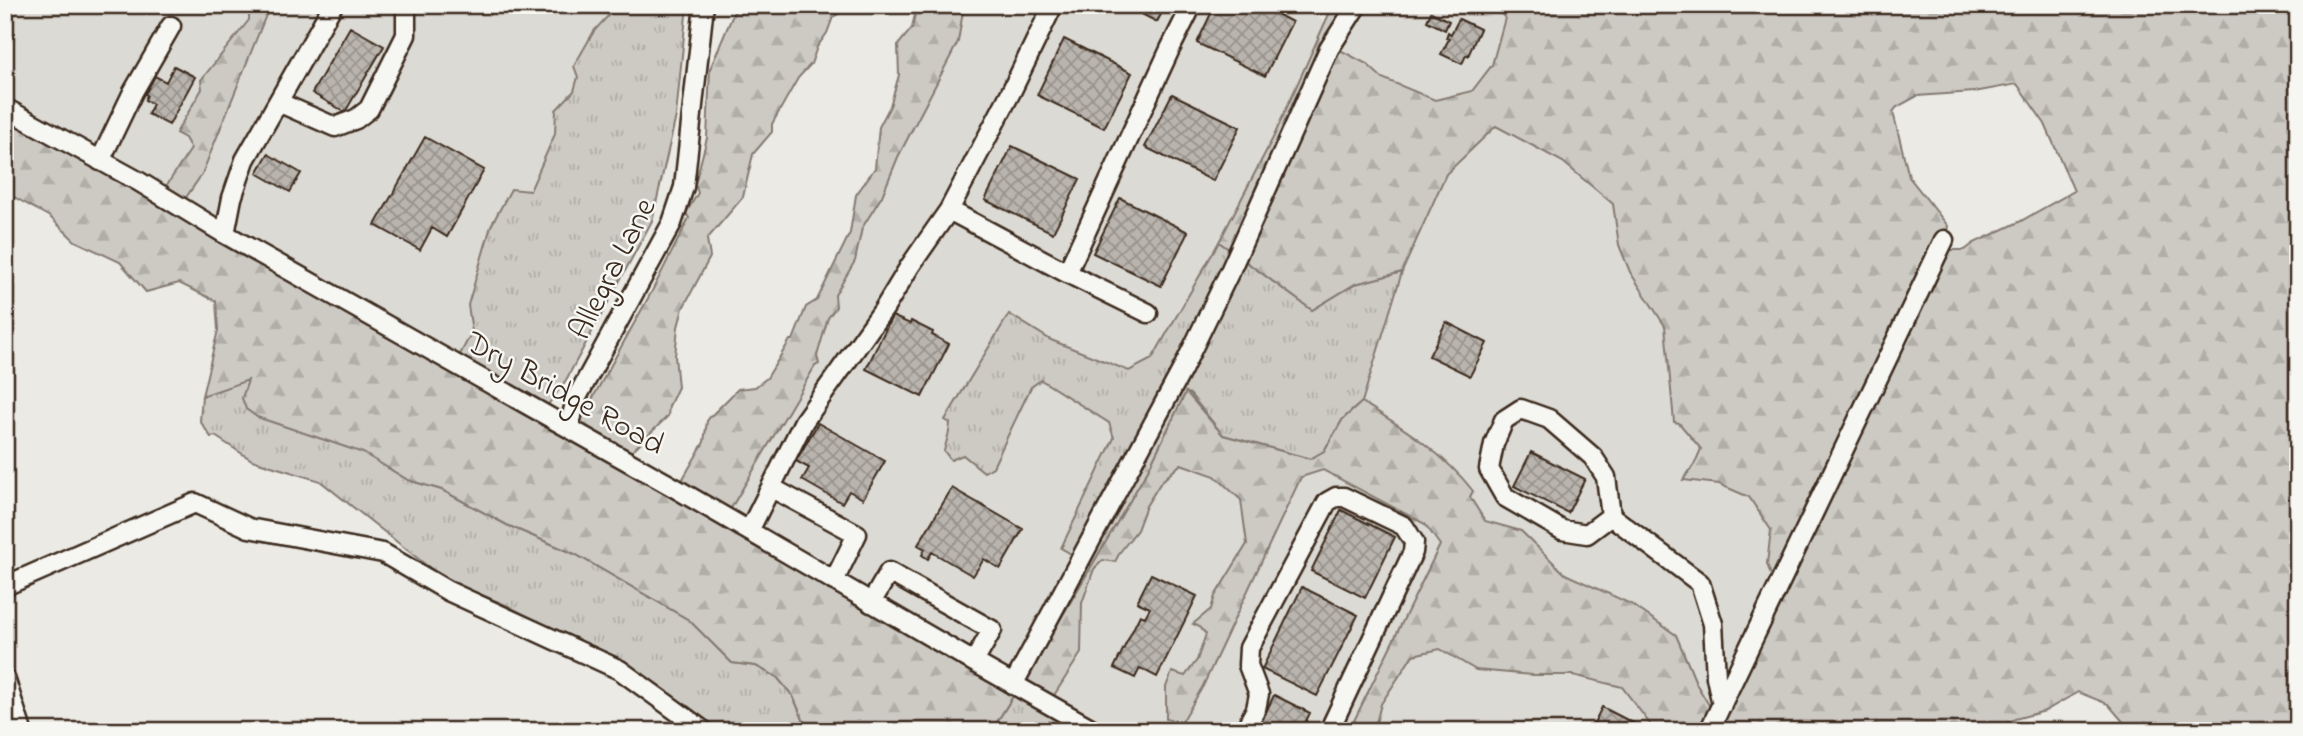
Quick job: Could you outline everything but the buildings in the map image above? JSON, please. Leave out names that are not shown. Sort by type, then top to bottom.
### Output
[{"type":"street","points":[[225,234],[232,198],[245,160],[333,5]]},
{"type":"street","points":[[278,103],[335,127],[356,119],[369,109],[406,36],[405,5]]},
{"type":"street","name":"Allegra Lane","points":[[569,428],[576,399],[672,223],[684,187],[704,5]]},
{"type":"street","points":[[749,531],[804,421],[884,309],[909,266],[948,210],[1011,92],[1053,5]]},
{"type":"street","points":[[1067,273],[1192,5]]},
{"type":"street","points":[[1013,685],[1182,370],[1231,269],[1329,49],[1357,5]]},
{"type":"street","points":[[100,161],[133,92],[171,26]]},
{"type":"street","name":"Dry Bridge Road","points":[[5,108],[1096,731]]},
{"type":"street","points":[[948,210],[1148,313]]},
{"type":"street","points":[[1709,731],[1944,240]]},
{"type":"street","points":[[1611,516],[1587,534],[1562,530],[1505,497],[1489,469],[1494,444],[1504,420],[1521,409],[1549,419],[1593,457],[1606,477],[1611,516],[1700,583],[1713,624],[1716,677],[1722,705]]},
{"type":"street","points":[[772,488],[857,534],[834,581]]},
{"type":"street","points":[[1244,731],[1256,709],[1259,694],[1248,665],[1249,648],[1326,502],[1336,497],[1344,497],[1404,526],[1414,542],[1413,552],[1329,731]]},
{"type":"street","points":[[5,586],[195,503],[249,528],[383,553],[448,591],[620,670],[704,731]]},
{"type":"street","points":[[871,603],[889,572],[992,630],[974,662]]},
{"type":"street","points":[[5,678],[22,731]]},
{"type":"shaded area","points":[[5,5],[253,5],[249,9],[249,20],[201,80],[203,89],[176,133],[185,138],[192,148],[164,189],[5,108]]},
{"type":"shaded area","points":[[270,5],[618,5],[594,31],[574,91],[556,110],[555,134],[529,191],[468,305],[472,332],[456,362],[183,202],[202,174]]},
{"type":"shaded area","points":[[964,5],[1305,5],[1325,23],[1274,136],[1219,242],[1152,359],[1129,371],[1051,340],[1009,315],[945,420],[950,423],[944,451],[951,460],[963,455],[993,467],[1031,387],[1041,379],[1109,423],[1114,438],[1061,548],[1092,566],[1020,688],[727,515],[815,366],[819,364],[817,356],[828,318],[836,307],[835,295],[855,261],[862,228],[882,196],[898,157],[958,42]]},
{"type":"shaded area","points":[[1357,5],[1494,5],[1505,18],[1492,65],[1472,91],[1435,100],[1382,78],[1367,64],[1338,49]]},
{"type":"shaded area","points":[[1496,126],[1563,162],[1613,204],[1619,245],[1629,272],[1665,326],[1674,422],[1679,423],[1702,449],[1683,479],[1719,484],[1749,497],[1771,530],[1767,564],[1777,592],[1716,717],[1697,685],[1676,635],[1631,604],[1565,574],[1521,531],[1485,521],[1470,496],[1424,442],[1362,402],[1402,272],[1446,174]]},
{"type":"shaded area","points":[[1181,464],[1215,476],[1241,501],[1247,544],[1215,596],[1212,609],[1194,624],[1206,634],[1197,660],[1185,676],[1172,673],[1166,687],[1182,722],[1203,686],[1301,477],[1324,470],[1425,524],[1440,545],[1349,731],[1096,731],[1051,699],[1081,653],[1082,603],[1094,569],[1103,560],[1115,562],[1137,530],[1146,506],[1161,482]]},
{"type":"shaded area","points":[[1440,649],[1476,670],[1532,675],[1573,675],[1622,687],[1650,725],[1646,731],[1374,731],[1381,704],[1413,655]]},
{"type":"green space","points":[[253,5],[270,5],[202,174],[183,202],[575,430],[689,218],[686,213],[698,193],[695,184],[707,138],[710,69],[737,5],[854,5],[833,17],[811,64],[798,78],[772,124],[772,132],[753,154],[743,197],[707,239],[710,257],[683,308],[678,327],[675,356],[678,387],[669,406],[668,416],[633,450],[628,460],[677,489],[704,442],[707,421],[738,389],[755,387],[767,378],[790,340],[793,340],[806,307],[817,300],[850,233],[856,195],[875,168],[879,127],[890,106],[899,75],[898,45],[912,28],[917,5],[964,5],[958,42],[898,157],[882,196],[862,228],[855,261],[835,295],[836,307],[828,318],[817,356],[819,364],[815,366],[727,515],[1018,688],[995,725],[989,731],[808,731],[793,696],[777,677],[756,666],[732,663],[689,620],[575,554],[507,525],[442,490],[408,480],[363,453],[257,417],[246,409],[242,398],[248,380],[202,396],[218,330],[216,301],[179,283],[146,292],[120,262],[75,241],[50,217],[5,192],[5,108],[164,189],[191,149],[185,138],[176,133],[202,89],[201,80],[249,20],[249,9]]},
{"type":"green space","points":[[618,5],[687,5],[676,116],[652,221],[566,380],[542,413],[456,362],[472,332],[468,305],[491,226],[511,189],[530,191],[555,134],[556,110],[574,91],[578,77],[574,66],[594,31]]},
{"type":"green space","points":[[1333,5],[1357,5],[1338,49],[1367,64],[1382,78],[1435,100],[1472,91],[1492,65],[1505,18],[1494,5],[2298,5],[2298,731],[2131,731],[2108,704],[2078,692],[2045,711],[2015,719],[1989,731],[1646,731],[1650,724],[1622,687],[1573,675],[1532,675],[1476,670],[1440,649],[1413,655],[1381,704],[1374,731],[1349,731],[1440,545],[1425,524],[1323,470],[1301,477],[1203,686],[1182,722],[1166,719],[1166,687],[1172,672],[1185,676],[1197,660],[1206,634],[1193,624],[1211,609],[1215,596],[1247,544],[1241,500],[1215,476],[1181,464],[1161,482],[1146,506],[1137,530],[1115,562],[1103,560],[1094,569],[1082,603],[1081,653],[1051,700],[1020,688],[1148,470],[1186,392],[1223,435],[1310,459],[1324,451],[1343,419],[1362,402],[1422,442],[1449,464],[1473,491],[1470,497],[1485,521],[1521,531],[1565,574],[1631,604],[1676,635],[1697,685],[1716,717],[1777,592],[1767,564],[1771,530],[1749,497],[1719,484],[1683,480],[1701,449],[1679,423],[1674,422],[1665,326],[1630,272],[1619,245],[1613,204],[1563,162],[1496,126],[1446,174],[1402,272],[1355,284],[1312,310],[1219,242],[1274,136]],"holes":[[[2017,84],[2045,124],[2074,191],[1965,250],[1944,250],[1948,226],[1909,177],[1893,112],[1897,107],[1917,96],[1974,92]]]},
{"type":"green space","points":[[1219,242],[1312,310],[1355,284],[1402,272],[1362,402],[1343,419],[1324,451],[1311,459],[1223,435],[1186,392],[1148,470],[1092,566],[1061,548],[1114,438],[1109,423],[1041,380],[1031,387],[993,467],[984,472],[963,455],[951,460],[944,451],[950,423],[945,420],[1009,314],[1051,340],[1129,371],[1152,359]]},
{"type":"green space","points":[[248,379],[408,480],[442,490],[507,525],[575,554],[689,620],[732,663],[756,666],[777,677],[793,696],[808,731],[699,731],[548,627],[506,605],[445,580],[320,481],[252,460],[215,436],[211,437],[200,421],[202,396]]},
{"type":"green space","points":[[1019,687],[1096,731],[989,731]]}]
